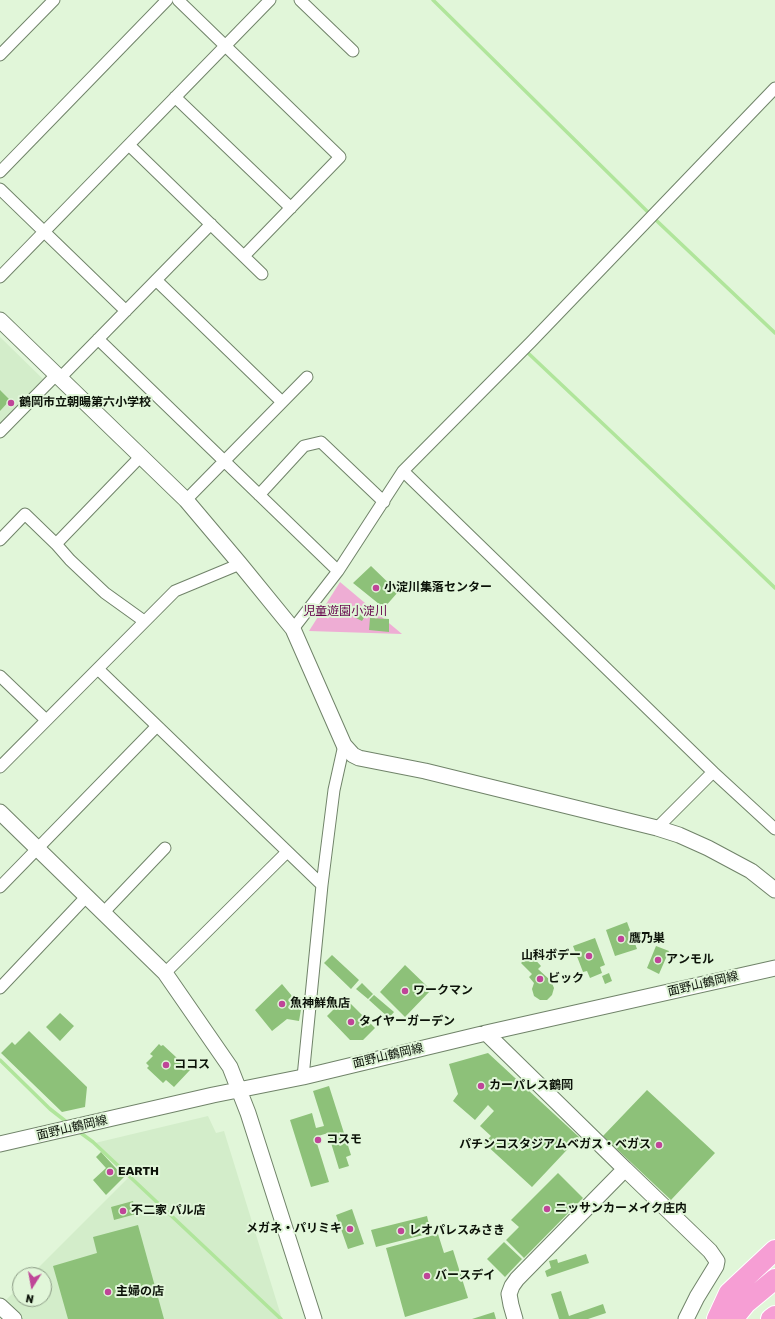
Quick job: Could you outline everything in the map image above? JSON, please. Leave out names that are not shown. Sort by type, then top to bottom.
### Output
[{"type":"highway","points":[[717,1319],[729,1293],[775,1250]]},
{"type":"highway","points":[[733,1319],[746,1303],[775,1279]]},
{"type":"highway","points":[[751,1319],[761,1303],[775,1292]]},
{"type":"highway","points":[[771,1319],[775,1316]]},
{"type":"street","points":[[0,55],[54,0]]},
{"type":"street","points":[[0,172],[167,0]]},
{"type":"street","points":[[178,0],[340,157],[244,256]]},
{"type":"street","points":[[0,277],[270,0]]},
{"type":"street","points":[[300,0],[353,51]]},
{"type":"street","points":[[293,629],[338,571],[403,471],[531,342],[775,88]]},
{"type":"street","points":[[176,97],[290,208]]},
{"type":"street","points":[[129,145],[262,274]]},
{"type":"street","points":[[0,189],[126,311]]},
{"type":"street","points":[[0,432],[98,339],[210,224]]},
{"type":"street","points":[[156,280],[282,402]]},
{"type":"street","points":[[0,320],[186,500],[293,629],[348,751],[359,758],[425,771],[657,828],[694,842],[735,862],[751,871],[775,890]]},
{"type":"street","points":[[98,339],[338,571]]},
{"type":"street","points":[[186,500],[307,377]]},
{"type":"street","points":[[259,495],[304,446],[321,442],[384,502]]},
{"type":"street","points":[[56,544],[141,456]]},
{"type":"street","points":[[403,471],[713,772],[775,829]]},
{"type":"street","points":[[0,540],[25,514],[70,560],[105,592],[144,621]]},
{"type":"street","points":[[0,767],[175,591],[240,564]]},
{"type":"street","points":[[98,669],[322,885]]},
{"type":"street","points":[[0,676],[46,720]]},
{"type":"street","points":[[0,887],[157,726]]},
{"type":"street","points":[[303,1076],[322,885],[334,790],[344,745]]},
{"type":"street","points":[[657,828],[713,772]]},
{"type":"street","points":[[0,812],[166,973],[230,1067],[240,1089],[314,1319]]},
{"type":"street","points":[[104,912],[165,848]]},
{"type":"street","points":[[166,973],[287,852]]},
{"type":"street","points":[[0,988],[88,896]]},
{"type":"street","name":"面野山鶴岡線","points":[[0,1144],[775,968]]},
{"type":"street","points":[[486,1033],[710,1251],[717,1261],[716,1266],[697,1297],[686,1319]]},
{"type":"street","points":[[515,1319],[509,1294],[512,1286],[625,1169]]},
{"type":"street","points":[[0,1306],[14,1319]]},
{"type":"shaded area","name":"鶴岡市立朝暘第六小学校","points":[[0,337],[45,381],[0,426]]},
{"type":"shaded area","points":[[208,1116],[216,1133],[224,1131],[282,1319],[20,1319],[3,1303],[12,1294],[12,1307],[52,1307],[52,1267],[39,1267],[128,1178],[95,1143]]},
{"type":"green space","name":"児童遊園小淀川","points":[[340,582],[402,634],[309,631]]},
{"type":"building","points":[[0,390],[10,400],[0,411]]},
{"type":"building","name":"小淀川集落センター","points":[[371,566],[398,592],[384,608],[353,583]]},
{"type":"building","points":[[360,613],[365,616],[362,621],[356,618]]},
{"type":"building","points":[[370,618],[389,619],[389,632],[369,630]]},
{"type":"building","name":"鷹乃巣","points":[[627,922],[637,949],[615,956],[606,930]]},
{"type":"building","name":"山科ボデー","points":[[595,938],[605,965],[600,967],[602,973],[590,978],[587,971],[583,972],[573,946]]},
{"type":"building","name":"アンモル","points":[[656,946],[669,951],[659,974],[647,968]]},
{"type":"building","name":"ビック","points":[[530,954],[541,966],[538,969],[551,981],[554,988],[552,995],[547,1000],[540,1000],[534,996],[532,989],[534,983],[529,977],[532,974],[521,963]]},
{"type":"building","points":[[332,955],[359,980],[351,989],[324,963]]},
{"type":"building","name":"ワークマン","points":[[405,965],[431,990],[405,1017],[380,992]]},
{"type":"building","points":[[609,973],[612,981],[605,984],[602,976]]},
{"type":"building","points":[[362,983],[373,994],[368,999],[356,989]]},
{"type":"building","name":"魚神鮮魚店","points":[[282,984],[292,996],[303,998],[299,1021],[287,1019],[272,1031],[255,1010]]},
{"type":"building","points":[[374,995],[394,1012],[389,1018],[369,1000]]},
{"type":"building","name":"タイヤーガーデン","points":[[345,998],[375,1028],[363,1040],[350,1040],[327,1016]]},
{"type":"building","points":[[60,1013],[74,1026],[60,1041],[46,1027]]},
{"type":"building","points":[[29,1031],[87,1087],[85,1107],[62,1112],[1,1053],[12,1042],[15,1045]]},
{"type":"building","name":"ココス","points":[[159,1044],[161,1046],[163,1045],[190,1070],[174,1087],[166,1080],[163,1083],[147,1068],[149,1066],[146,1063],[153,1056],[150,1054]]},
{"type":"building","points":[[488,1053],[579,1137],[532,1187],[484,1143],[491,1136],[480,1126],[494,1111],[488,1105],[475,1120],[453,1101],[458,1094],[449,1064]]},
{"type":"building","points":[[329,1086],[351,1155],[346,1157],[349,1166],[339,1169],[328,1133],[315,1137],[329,1182],[311,1187],[290,1120],[312,1113],[316,1128],[324,1126],[313,1091]]},
{"type":"building","name":"パチンコスタジアムベガス・ベガス","points":[[647,1090],[715,1153],[671,1200],[603,1136]]},
{"type":"building","name":"EARTH","points":[[101,1152],[124,1177],[106,1195],[93,1180],[106,1168],[96,1157]]},
{"type":"building","name":"ニッサンカーメイク庄内","points":[[558,1173],[583,1198],[524,1258],[506,1240],[519,1227],[511,1220]]},
{"type":"building","name":"不二家 パル店","points":[[133,1201],[136,1214],[114,1220],[111,1207]]},
{"type":"building","name":"メガネ・パリミキ","points":[[352,1209],[364,1244],[348,1249],[336,1215]]},
{"type":"building","name":"レオパレスみさき","points":[[427,1216],[431,1233],[376,1247],[371,1230]]},
{"type":"building","name":"主婦の店","points":[[138,1225],[164,1319],[68,1319],[53,1266],[97,1253],[93,1237]]},
{"type":"building","name":"バースデイ","points":[[438,1234],[444,1253],[453,1250],[468,1298],[405,1317],[386,1248]]},
{"type":"building","points":[[504,1242],[522,1259],[505,1277],[487,1259]]},
{"type":"building","points":[[586,1254],[589,1263],[547,1277],[545,1271],[551,1268],[549,1261],[557,1259],[558,1263]]},
{"type":"building","points":[[561,1291],[569,1316],[603,1304],[606,1313],[588,1319],[559,1319],[551,1294]]},
{"type":"building","points":[[494,1312],[496,1319],[472,1319]]},
{"type":"waterway","points":[[433,0],[658,222],[775,333]]},
{"type":"waterway","points":[[528,353],[775,588]]},
{"type":"waterway","points":[[0,1060],[50,1109],[68,1123]]},
{"type":"waterway","points":[[78,1131],[93,1142],[281,1319]]},
{"type":"place","name":"鶴岡市立朝暘第六小学校","points":[[11,403]]},
{"type":"place","name":"小淀川集落センター","points":[[376,588]]},
{"type":"place","name":"鷹乃巣","points":[[621,939]]},
{"type":"place","name":"山科ボデー","points":[[589,956]]},
{"type":"place","name":"アンモル","points":[[658,960]]},
{"type":"place","name":"ビック","points":[[540,979]]},
{"type":"place","name":"ワークマン","points":[[405,991]]},
{"type":"place","name":"魚神鮮魚店","points":[[282,1004]]},
{"type":"place","name":"タイヤーガーデン","points":[[351,1022]]},
{"type":"place","name":"ココス","points":[[166,1065]]},
{"type":"place","name":"カーパレス鶴岡","points":[[481,1086]]},
{"type":"place","name":"コスモ","points":[[318,1140]]},
{"type":"place","name":"パチンコスタジアムベガス・ベガス","points":[[659,1145]]},
{"type":"place","name":"EARTH","points":[[110,1172]]},
{"type":"place","name":"ニッサンカーメイク庄内","points":[[547,1209]]},
{"type":"place","name":"不二家 パル店","points":[[123,1211]]},
{"type":"place","name":"メガネ・パリミキ","points":[[350,1229]]},
{"type":"place","name":"レオパレスみさき","points":[[401,1231]]},
{"type":"place","name":"バースデイ","points":[[427,1276]]},
{"type":"place","name":"主婦の店","points":[[108,1292]]}]
